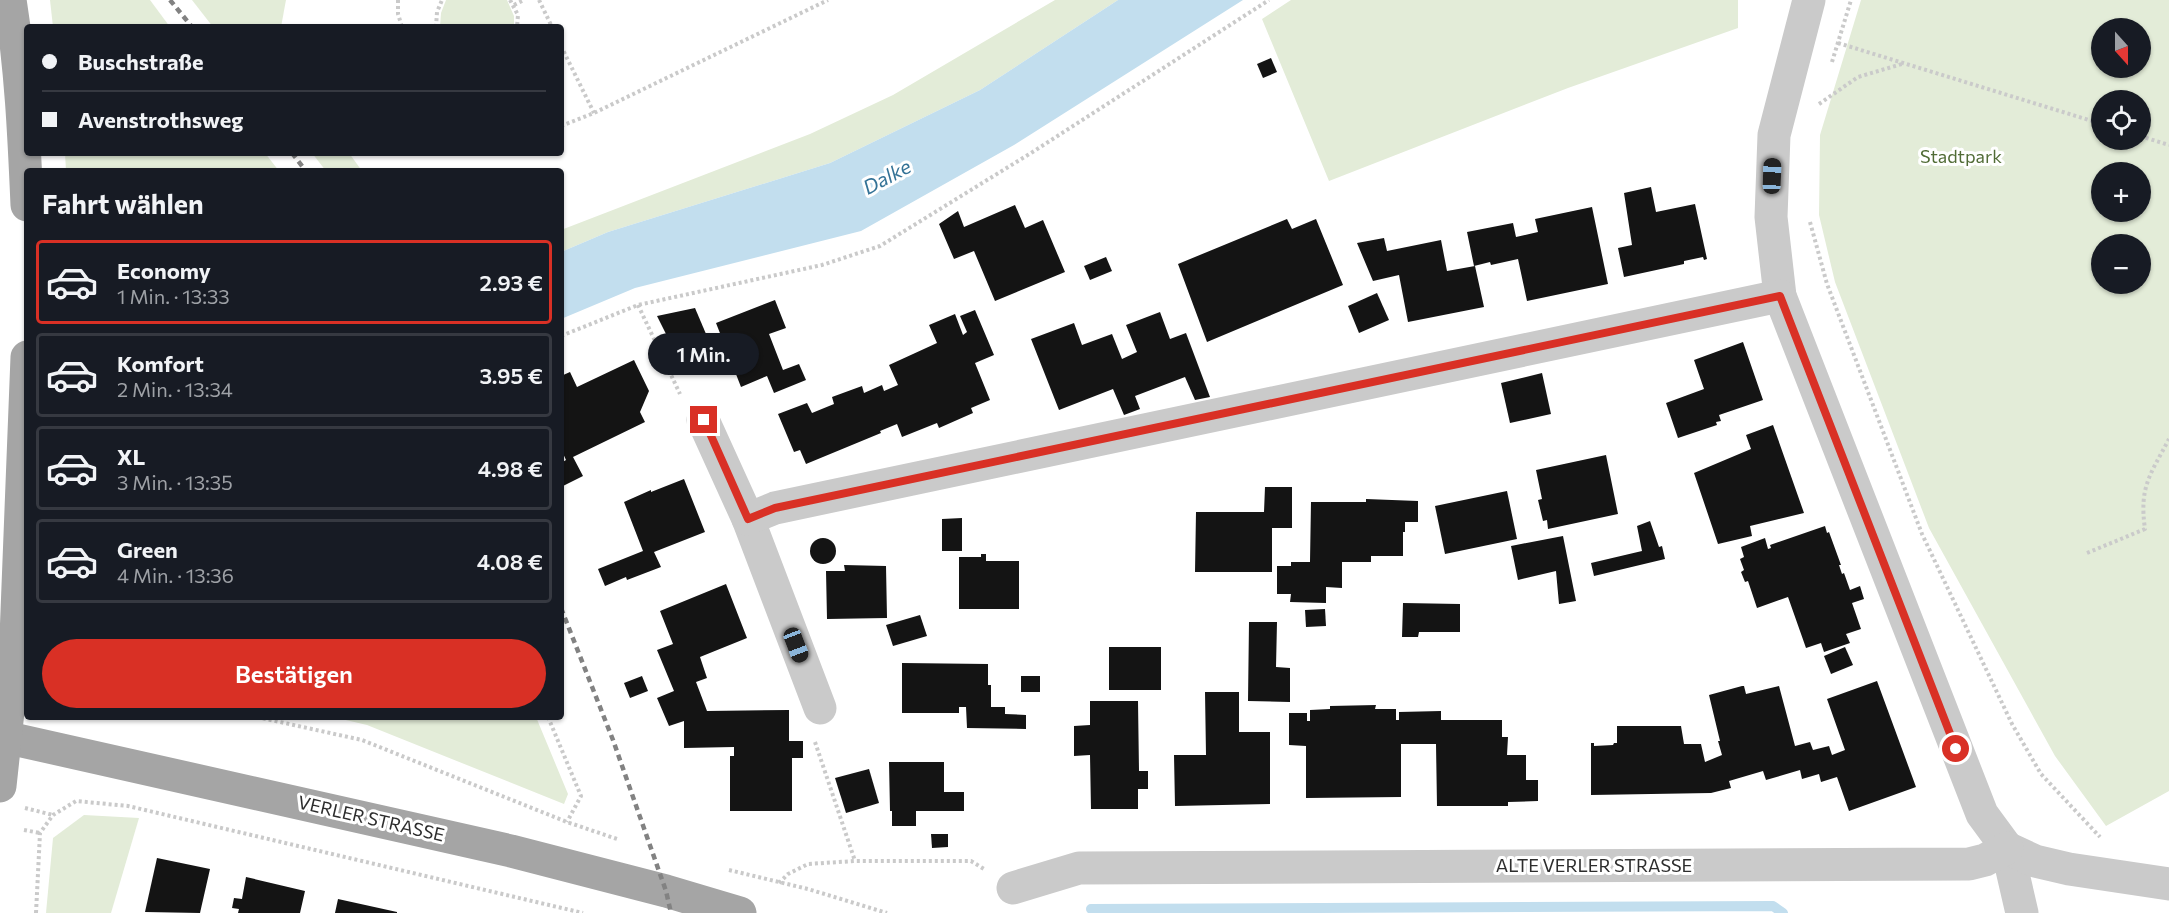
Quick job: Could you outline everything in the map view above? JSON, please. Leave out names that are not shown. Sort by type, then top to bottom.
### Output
[{"type":"main road","points":[[10,0],[24,130]]},
{"type":"main road","points":[[0,786],[3,736],[16,636],[24,475]]},
{"type":"main road","name":"VERLER STRASSE","points":[[3,736],[511,852],[666,891],[740,913]]},
{"type":"street","points":[[1804,14],[1774,135],[1771,217],[1780,296],[1982,814],[2007,848],[2022,913]]},
{"type":"street","points":[[748,519],[775,508],[1780,296]]},
{"type":"street","points":[[704,420],[748,519],[820,708]]},
{"type":"street","points":[[2007,848],[2035,861],[2069,869],[2169,884]]},
{"type":"street","name":"ALTE VERLER STRASSE","points":[[1012,888],[1079,868],[1969,864],[1985,860],[2007,848]]},
{"type":"path","points":[[398,0],[401,24]]},
{"type":"path","points":[[436,24],[437,12],[442,0]]},
{"type":"path","points":[[517,24],[518,15],[512,2],[524,0]]},
{"type":"path","points":[[539,0],[551,24]]},
{"type":"path","points":[[564,125],[594,113],[828,0]]},
{"type":"path","points":[[564,335],[638,305],[822,265],[880,246],[1031,153],[1269,0]]},
{"type":"path","points":[[1832,64],[1851,0]]},
{"type":"path","points":[[1804,14],[1838,43],[2091,121]]},
{"type":"path","points":[[564,52],[594,113]]},
{"type":"path","points":[[1819,104],[1858,77],[1903,63]]},
{"type":"path","points":[[1816,114],[1822,94]]},
{"type":"path","points":[[2151,139],[2169,145]]},
{"type":"path","points":[[1808,217],[1827,284],[1922,534],[2012,723],[2041,774],[2100,838]]},
{"type":"path","points":[[638,305],[689,412],[704,420]]},
{"type":"path","points":[[2088,553],[2145,529],[2142,508],[2146,482],[2169,439]]},
{"type":"path","points":[[820,708],[815,740],[855,861]]},
{"type":"path","points":[[271,720],[362,740],[567,822],[620,840]]},
{"type":"path","points":[[549,720],[581,796],[567,822]]},
{"type":"path","points":[[36,913],[40,833],[53,815],[76,801],[128,806],[584,913]]},
{"type":"path","points":[[31,810],[53,815]]},
{"type":"path","points":[[24,830],[40,833]]},
{"type":"path","points":[[779,883],[788,874],[808,864],[855,861],[971,861],[1012,888]]},
{"type":"path","points":[[724,868],[887,913]]},
{"type":"green space","points":[[50,0],[150,0],[168,24],[53,24]]},
{"type":"green space","points":[[192,0],[286,0],[282,24],[211,24]]},
{"type":"green space","points":[[446,0],[507,0],[514,16],[514,24],[440,24],[441,13]]},
{"type":"green space","points":[[1055,0],[1118,0],[980,90],[830,163],[608,232],[564,251],[564,229],[810,134],[893,95]]},
{"type":"green space","points":[[1291,0],[1738,0],[1738,28],[1568,88],[1329,181],[1262,19]]},
{"type":"green space","name":"Stadtpark","points":[[1861,0],[2169,0],[2169,791],[2106,826],[2055,756],[1929,528],[1835,282],[1819,215],[1820,135]]},
{"type":"green space","points":[[65,156],[267,156],[277,168],[66,168]]},
{"type":"green space","points":[[314,156],[351,156],[360,168],[324,168]]},
{"type":"green space","points":[[346,720],[537,720],[568,794],[564,804],[367,725]]},
{"type":"green space","points":[[84,815],[139,818],[111,913],[46,913],[53,838]]},
{"type":"water","name":"Dalke","points":[[1118,0],[1243,0],[1014,145],[861,231],[635,288],[564,318],[564,251],[608,232],[830,163],[980,90]]},
{"type":"building","points":[[1271,58],[1277,72],[1263,78],[1257,64]]},
{"type":"building","points":[[1651,187],[1656,212],[1695,204],[1707,259],[1704,260],[1703,257],[1684,261],[1684,264],[1624,277],[1618,248],[1632,245],[1624,193]]},
{"type":"building","points":[[1015,205],[1025,228],[1043,220],[1065,272],[995,301],[974,251],[954,259],[939,224],[958,211],[964,227]]},
{"type":"building","points":[[1592,207],[1608,284],[1527,301],[1518,259],[1474,266],[1467,232],[1513,223],[1516,237],[1538,232],[1535,219]]},
{"type":"building","points":[[1287,219],[1292,229],[1316,219],[1343,285],[1207,342],[1178,264]]},
{"type":"building","points":[[1384,238],[1387,251],[1441,240],[1447,271],[1475,266],[1484,307],[1408,322],[1399,275],[1373,281],[1357,243]]},
{"type":"building","points":[[1106,257],[1112,271],[1090,280],[1084,266]]},
{"type":"building","points":[[1377,293],[1389,320],[1359,333],[1348,306]]},
{"type":"building","points":[[775,300],[786,328],[769,334],[783,370],[799,364],[806,380],[774,393],[767,376],[741,387],[716,323]]},
{"type":"building","points":[[695,308],[709,341],[676,354],[657,316]]},
{"type":"building","points":[[975,310],[994,355],[975,363],[990,400],[971,408],[973,413],[939,428],[937,423],[902,437],[897,424],[880,431],[881,433],[806,464],[800,450],[794,452],[778,414],[807,403],[812,413],[834,404],[832,397],[862,386],[864,393],[882,385],[884,391],[898,385],[889,365],[937,343],[929,325],[955,314],[963,335],[967,332],[960,316]]},
{"type":"building","points":[[1160,312],[1170,339],[1186,333],[1210,397],[1195,400],[1185,377],[1135,396],[1140,409],[1124,415],[1113,389],[1059,410],[1031,339],[1074,323],[1082,345],[1112,334],[1122,359],[1137,352],[1126,325]]},
{"type":"building","points":[[1743,342],[1763,400],[1719,415],[1721,421],[1716,422],[1717,425],[1678,438],[1666,403],[1704,389],[1694,360]]},
{"type":"building","points":[[634,360],[649,391],[640,412],[645,422],[573,457],[583,476],[564,486],[564,461],[566,460],[564,456],[564,375],[570,372],[577,387]]},
{"type":"building","points":[[1542,373],[1551,414],[1510,423],[1501,383]]},
{"type":"building","points":[[1773,425],[1804,513],[1750,526],[1752,536],[1718,544],[1694,473],[1751,449],[1746,435]]},
{"type":"building","points":[[1606,455],[1618,514],[1548,529],[1547,520],[1543,521],[1538,500],[1542,499],[1536,470]]},
{"type":"building","points":[[684,479],[705,532],[654,552],[661,567],[605,586],[598,569],[643,551],[624,502]]},
{"type":"building","points":[[1265,487],[1292,487],[1292,528],[1272,528],[1272,572],[1195,572],[1196,512],[1264,512]]},
{"type":"building","points":[[1507,491],[1517,539],[1445,554],[1435,506]]},
{"type":"building","points":[[1366,499],[1418,501],[1418,522],[1405,522],[1403,556],[1371,556],[1371,562],[1342,562],[1342,588],[1326,587],[1326,603],[1290,602],[1291,594],[1277,594],[1277,566],[1291,566],[1291,562],[1310,562],[1311,502],[1366,502]]},
{"type":"building","points":[[962,518],[962,551],[942,551],[942,519]]},
{"type":"building","points":[[1650,521],[1659,547],[1662,546],[1665,559],[1594,576],[1591,563],[1642,551],[1637,526]]},
{"type":"building","points":[[1825,526],[1850,590],[1860,586],[1864,599],[1852,603],[1861,629],[1846,634],[1850,643],[1824,652],[1821,643],[1806,648],[1788,597],[1757,608],[1748,581],[1745,582],[1741,572],[1744,570],[1740,559],[1744,557],[1741,547],[1765,538],[1768,549],[1771,548],[1770,545]]},
{"type":"building","points":[[1563,536],[1576,601],[1559,604],[1556,571],[1518,580],[1511,546]]},
{"type":"building","points":[[823,538],[832,542],[836,551],[832,560],[823,564],[814,560],[810,551],[814,542]]},
{"type":"building","points":[[981,554],[986,554],[986,561],[1019,561],[1019,609],[959,609],[959,557],[981,557]]},
{"type":"building","points":[[844,565],[886,566],[887,618],[827,619],[826,571],[845,571]]},
{"type":"building","points":[[726,584],[747,638],[700,657],[707,678],[696,682],[707,711],[789,710],[789,741],[803,741],[803,758],[792,758],[792,811],[730,811],[730,756],[734,756],[734,747],[684,748],[684,721],[669,726],[657,698],[674,691],[657,650],[673,644],[660,611]]},
{"type":"building","points":[[1403,603],[1460,604],[1460,632],[1419,632],[1418,637],[1402,637]]},
{"type":"building","points":[[1325,609],[1326,626],[1306,627],[1305,610]]},
{"type":"building","points":[[920,615],[927,636],[893,646],[886,625]]},
{"type":"building","points":[[1249,622],[1277,622],[1276,667],[1290,668],[1290,702],[1248,701]]},
{"type":"building","points":[[1109,647],[1161,647],[1161,690],[1109,690]]},
{"type":"building","points":[[1845,647],[1853,665],[1831,674],[1824,656]]},
{"type":"building","points":[[902,663],[988,664],[991,707],[1005,707],[1005,714],[1026,715],[1026,729],[967,728],[966,707],[959,707],[959,713],[902,713]]},
{"type":"building","points":[[642,676],[648,691],[630,698],[624,683]]},
{"type":"building","points":[[1021,676],[1040,676],[1040,692],[1021,692]]},
{"type":"building","points":[[1877,681],[1916,787],[1849,811],[1837,777],[1821,782],[1819,774],[1802,779],[1800,770],[1766,780],[1763,771],[1729,781],[1731,788],[1711,793],[1591,795],[1591,743],[1594,743],[1594,746],[1617,743],[1617,726],[1681,726],[1684,744],[1701,744],[1705,762],[1722,755],[1709,695],[1742,686],[1746,694],[1779,686],[1795,746],[1810,742],[1813,750],[1829,746],[1832,755],[1845,750],[1827,699]]},
{"type":"building","points":[[1205,692],[1239,692],[1239,732],[1270,732],[1270,804],[1175,806],[1174,755],[1206,755]]},
{"type":"building","points":[[1090,701],[1138,701],[1139,771],[1148,771],[1148,789],[1138,789],[1138,809],[1091,809],[1090,755],[1074,756],[1074,726],[1090,725]]},
{"type":"building","points":[[1376,705],[1375,709],[1396,709],[1396,720],[1399,720],[1399,712],[1441,711],[1441,720],[1502,720],[1502,737],[1508,737],[1507,755],[1526,755],[1526,780],[1538,780],[1538,801],[1508,802],[1508,806],[1437,806],[1436,744],[1401,744],[1401,797],[1306,798],[1306,746],[1289,745],[1289,713],[1307,713],[1307,721],[1310,721],[1310,710],[1330,709],[1330,706]]},
{"type":"building","points":[[889,762],[944,762],[944,792],[964,792],[964,811],[916,811],[916,826],[892,826]]},
{"type":"building","points":[[869,769],[879,803],[846,813],[835,778]]},
{"type":"building","points":[[931,834],[948,834],[948,847],[932,848]]},
{"type":"building","points":[[157,858],[210,869],[200,913],[145,912]]},
{"type":"building","points":[[246,877],[305,891],[300,913],[238,913],[239,909],[232,908],[234,898],[242,899]]},
{"type":"building","points":[[338,899],[397,912],[397,913],[335,913]]},
{"type":"waterway","points":[[1091,909],[1773,906],[1783,913]]},
{"type":"railway","points":[[170,0],[190,24]]},
{"type":"railway","points":[[294,156],[304,168]]},
{"type":"railway","points":[[564,616],[613,740],[666,891],[671,913]]},
{"type":"route","points":[[704,420],[748,519],[775,508],[1780,296],[1956,749]]}]
